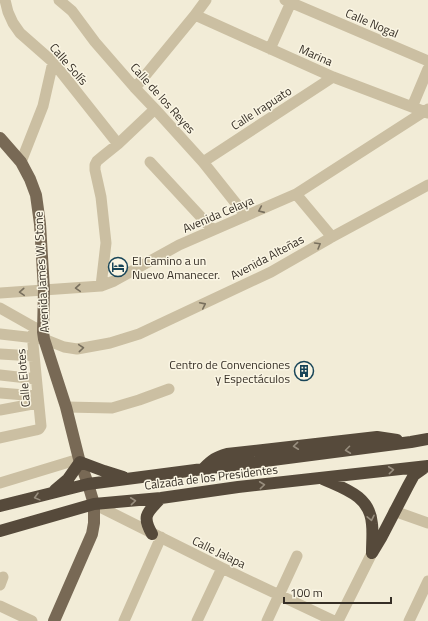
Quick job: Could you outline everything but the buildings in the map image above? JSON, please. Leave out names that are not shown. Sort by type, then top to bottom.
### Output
[{"type":"highway","name":"Calzada de los Presidentes","points":[[0,506],[88,484],[126,478],[428,439]]},
{"type":"highway","points":[[52,492],[68,479],[80,460],[104,471],[126,478]]},
{"type":"highway","points":[[372,553],[414,475],[427,466]]},
{"type":"highway","name":"Calzada de los Presidentes","points":[[0,531],[94,504],[161,498],[427,466]]},
{"type":"highway","points":[[322,478],[354,494],[362,500],[369,510],[372,523],[372,553]]},
{"type":"highway","points":[[156,536],[147,526],[146,516],[150,509],[161,498]]},
{"type":"main road","name":"Avenida James W. Stone","points":[[0,138],[21,162],[36,195],[40,224],[44,290],[38,334],[66,408],[94,504],[94,523],[91,538],[54,621]]},
{"type":"street","name":"Calle Solís","points":[[5,0],[11,18],[20,33],[52,62],[118,144]]},
{"type":"street","name":"Calle de los Reyes","points":[[58,0],[72,11],[135,88],[203,162],[246,216]]},
{"type":"street","points":[[135,88],[206,0]]},
{"type":"street","points":[[270,49],[289,1]]},
{"type":"street","name":"Calle Nogal","points":[[289,1],[428,61]]},
{"type":"street","name":"Marina","points":[[195,15],[333,77],[412,107],[427,111]]},
{"type":"street","points":[[21,162],[43,106],[52,62]]},
{"type":"street","points":[[412,107],[428,69]]},
{"type":"street","name":"Calle Irapuato","points":[[203,162],[333,77]]},
{"type":"street","points":[[101,286],[106,243],[101,197],[95,165],[97,161],[118,144],[155,109]]},
{"type":"street","name":"Avenida Celaya","points":[[0,293],[101,286],[114,281],[179,245],[296,194],[427,111]]},
{"type":"street","points":[[150,162],[213,230]]},
{"type":"street","name":"Avenida Alteñas","points":[[38,334],[64,347],[77,349],[110,343],[139,334],[271,272],[428,185]]},
{"type":"street","points":[[296,194],[332,237]]},
{"type":"street","points":[[0,308],[38,334]]},
{"type":"street","points":[[0,314],[13,316]]},
{"type":"street","points":[[0,334],[38,334]]},
{"type":"street","name":"Calle Elotes","points":[[0,438],[36,430],[41,426],[37,400],[34,356],[38,334]]},
{"type":"street","points":[[0,354],[34,356]]},
{"type":"street","points":[[0,374],[36,379]]},
{"type":"street","points":[[66,408],[112,408],[169,389]]},
{"type":"street","points":[[0,393],[37,400]]},
{"type":"street","points":[[0,410],[37,400]]},
{"type":"street","points":[[0,483],[80,460]]},
{"type":"street","name":"Calle Jalapa","points":[[94,504],[156,536],[334,621]]},
{"type":"street","points":[[394,512],[428,522]]},
{"type":"street","points":[[124,621],[156,536]]},
{"type":"street","points":[[338,621],[372,553]]},
{"type":"street","points":[[267,621],[297,556]]},
{"type":"street","points":[[197,621],[222,568]]},
{"type":"street","points":[[409,621],[428,580]]},
{"type":"street","points":[[0,606],[32,621]]},
{"type":"place","name":"El Camino a un Nuevo Amanecer.","points":[[118,267]]},
{"type":"place","name":"Centro de Convenciones y Espectáculos","points":[[304,371]]}]
